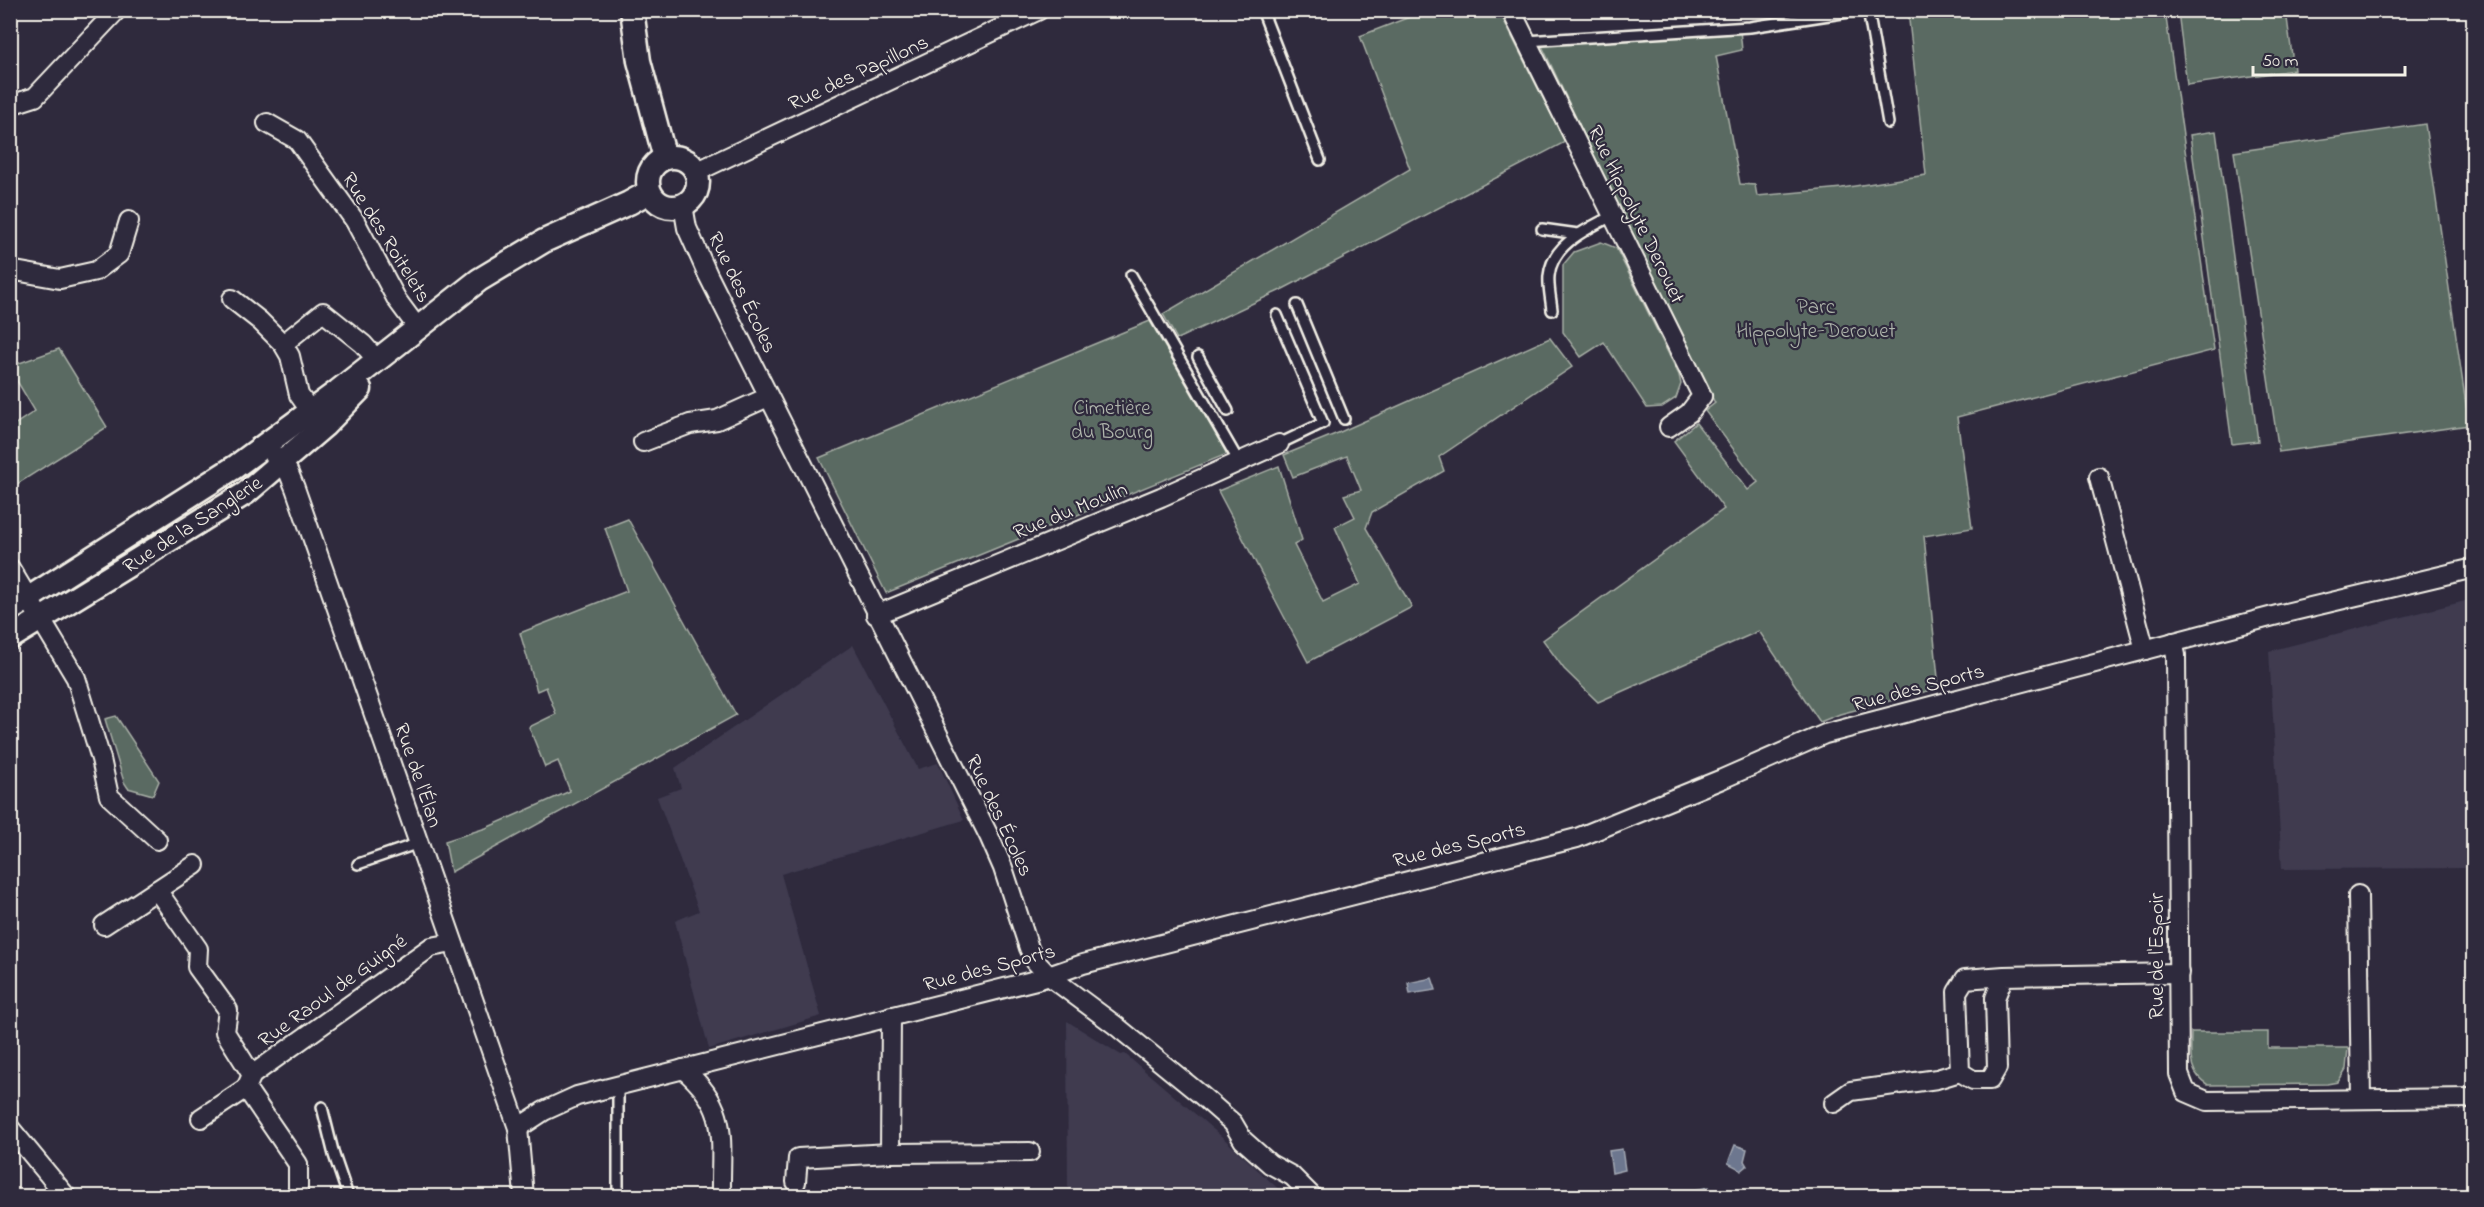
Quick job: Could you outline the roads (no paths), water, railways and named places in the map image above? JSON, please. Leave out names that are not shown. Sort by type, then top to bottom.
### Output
[{"type":"street","points":[[10,105],[35,97],[117,10]]},
{"type":"street","points":[[632,10],[639,61],[665,158]]},
{"type":"street","name":"Rue des Papillons","points":[[696,172],[1040,10]]},
{"type":"street","name":"Rue Hippolyte Derouet","points":[[1511,10],[1702,396],[1689,413],[1669,427]]},
{"type":"street","name":"Rue des Roitelets","points":[[267,123],[297,140],[355,220],[411,332]]},
{"type":"street","points":[[665,158],[683,159],[696,172],[698,180],[694,195],[682,205],[675,207],[660,204],[649,192],[650,171],[656,163],[665,158]]},
{"type":"street","name":"Rue de la Sanglerie","points":[[20,604],[179,503],[265,445],[311,412],[479,280],[544,241],[649,192]]},
{"type":"street","name":"Rue des Écoles","points":[[682,205],[687,228],[697,252],[998,857],[1035,961],[1049,976],[1115,1024],[1202,1095],[1233,1123],[1243,1140],[1270,1164],[1292,1176],[1312,1197]]},
{"type":"street","points":[[10,270],[60,279],[96,271],[119,254],[129,221]]},
{"type":"street","points":[[232,299],[260,321],[283,344],[290,356],[299,395],[311,412]]},
{"type":"street","points":[[283,344],[323,312],[363,344],[377,360]]},
{"type":"street","name":"Rue de la Sanglerie","points":[[10,638],[246,493],[324,426],[385,364],[411,332]]},
{"type":"street","points":[[643,442],[690,424],[717,420],[768,396]]},
{"type":"street","name":"Rue du Moulin","points":[[876,615],[1161,497],[1279,444]]},
{"type":"street","name":"Rue de l'Élan","points":[[265,445],[288,471],[295,488],[518,1128]]},
{"type":"street","points":[[2099,477],[2145,650]]},
{"type":"street","points":[[10,568],[20,604],[42,618],[76,678],[101,759],[109,796],[157,840]]},
{"type":"street","name":"Rue des Sports","points":[[518,1128],[544,1111],[577,1096],[1577,838],[1825,734],[2173,642],[2474,568]]},
{"type":"street","name":"Rue de l'Espoir","points":[[2173,642],[2176,655],[2179,1074],[2186,1092],[2207,1101],[2474,1098]]},
{"type":"street","points":[[104,925],[195,865]]},
{"type":"street","points":[[157,890],[198,949],[197,967],[228,1010],[225,1032],[249,1081],[298,1164],[298,1197]]},
{"type":"street","points":[[2358,895],[2361,1099]]},
{"type":"street","name":"Rue Raoul de Guigné","points":[[201,1118],[431,947],[453,943]]},
{"type":"street","points":[[1960,1072],[1957,993],[1965,979],[2004,976],[2180,973]]},
{"type":"street","points":[[1960,1072],[1973,1080],[1990,1080],[1997,1068],[1995,998],[2004,976]]},
{"type":"street","points":[[891,1016],[891,1153]]},
{"type":"street","points":[[683,1069],[701,1083],[711,1098],[720,1119],[720,1197]]},
{"type":"street","points":[[1834,1103],[1851,1091],[1937,1080],[1960,1072]]},
{"type":"street","points":[[10,1128],[66,1197]]},
{"type":"street","points":[[518,1128],[525,1197]]},
{"type":"street","points":[[796,1182],[798,1158],[891,1153],[1030,1152]]},
{"type":"lane","points":[[1262,10],[1320,160]]},
{"type":"lane","points":[[1526,40],[1750,27],[1862,10]]},
{"type":"lane","points":[[1868,10],[1888,123]]},
{"type":"lane","points":[[1552,310],[1549,276],[1556,256],[1578,234],[1612,216]]},
{"type":"lane","points":[[1542,229],[1578,234]]},
{"type":"lane","points":[[1131,275],[1239,462]]},
{"type":"lane","points":[[1297,305],[1344,418]]},
{"type":"lane","points":[[1278,315],[1323,423],[1279,444]]},
{"type":"lane","points":[[1198,357],[1228,411]]},
{"type":"lane","points":[[358,864],[420,843]]},
{"type":"lane","points":[[618,1086],[618,1197]]},
{"type":"lane","points":[[322,1107],[348,1197]]},
{"type":"water","points":[[1432,978],[1436,990],[1410,994],[1408,983]]},
{"type":"water","points":[[1735,1145],[1747,1149],[1744,1161],[1747,1166],[1741,1171],[1728,1163]]},
{"type":"water","points":[[1622,1149],[1625,1170],[1612,1173],[1609,1151]]},
{"type":"water","points":[[1709,1187],[1712,1196],[1681,1196],[1680,1193]]},
{"type":"park label","name":"Parc Hippolyte-Derouet","points":[[1816,318]]},
{"type":"park label","name":"Cimetière du Bourg","points":[[1112,419]]}]
